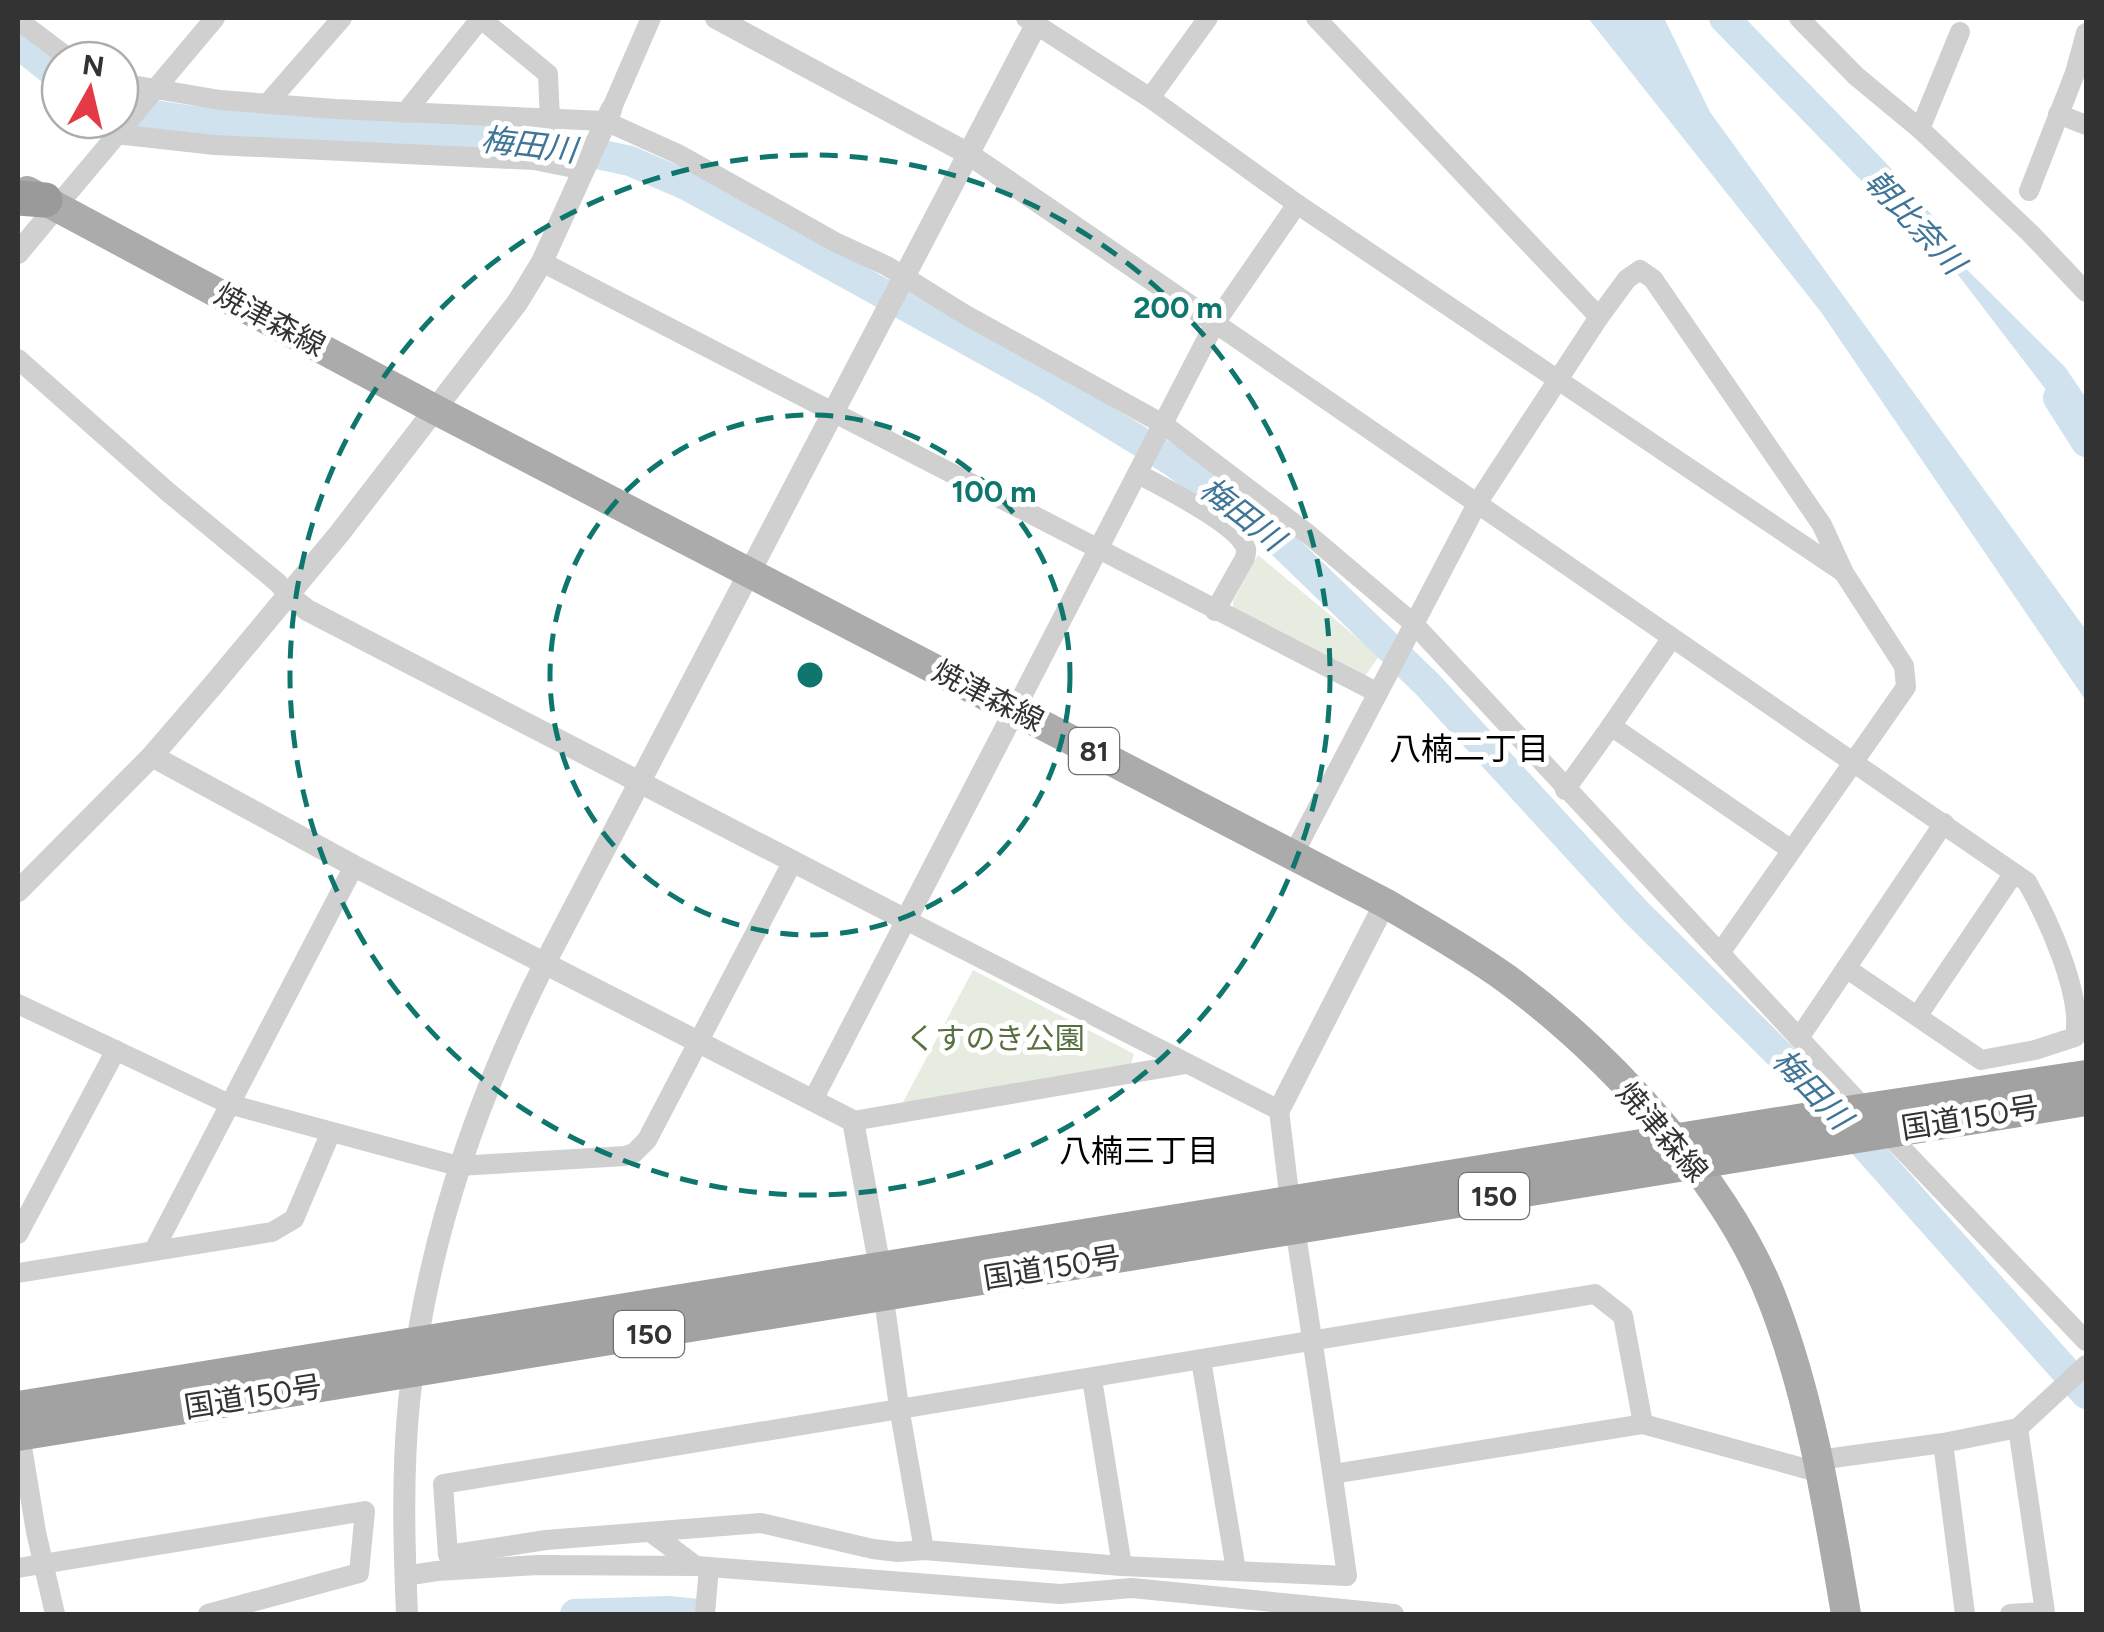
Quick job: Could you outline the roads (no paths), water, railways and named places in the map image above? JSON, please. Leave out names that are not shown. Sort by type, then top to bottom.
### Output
[{"type":"highway","name":"国道150号","points":[[1869,1122],[2086,1076]]},
{"type":"highway","name":"国道150号","points":[[18,1426],[1823,1129],[2086,1100]]},
{"type":"main road","name":"焼津森線","points":[[34,198],[1385,902],[1452,942],[1549,1013],[1650,1112],[1683,1152],[1734,1223],[1774,1302],[1820,1466],[1846,1614]]},
{"type":"street","points":[[267,104],[342,18]]},
{"type":"street","points":[[404,113],[480,18],[548,74],[550,120]]},
{"type":"street","points":[[18,891],[152,756],[339,534],[517,303],[542,262],[652,18]]},
{"type":"street","points":[[716,18],[968,153],[2014,872],[2032,891],[2067,976],[2077,1024],[2075,1037],[2036,1050],[1982,1060],[1846,968]]},
{"type":"street","points":[[1150,98],[1208,18]]},
{"type":"street","points":[[1316,18],[1599,318]]},
{"type":"street","points":[[1799,18],[1856,76],[1920,129],[2030,234],[2086,292]]},
{"type":"street","points":[[140,105],[212,19]]},
{"type":"street","points":[[18,20],[44,40]]},
{"type":"street","points":[[407,1614],[404,1468],[416,1358],[435,1253],[458,1166],[514,1023],[968,153],[1031,20],[1844,572]]},
{"type":"street","points":[[1920,129],[1960,32]]},
{"type":"street","points":[[2030,191],[2086,32]]},
{"type":"street","points":[[140,88],[267,104],[606,120],[678,154],[902,278],[1161,428],[1308,534],[1411,629],[1720,953],[1869,1122],[2086,1340]]},
{"type":"street","points":[[2058,114],[2086,125]]},
{"type":"street","points":[[140,135],[214,145],[534,160],[585,168]]},
{"type":"street","points":[[18,252],[34,198],[108,140]]},
{"type":"street","points":[[814,1098],[1216,323],[1297,204]]},
{"type":"street","points":[[542,262],[1215,611],[1381,688]]},
{"type":"street","points":[[1293,855],[1478,502],[1599,318],[1627,279],[1640,270],[1653,279],[1822,524],[1844,572],[1904,666],[1906,687],[1720,953]]},
{"type":"street","points":[[18,359],[307,610],[638,784],[1279,1110]]},
{"type":"street","points":[[1139,471],[1209,516],[1246,548],[1245,558],[1215,611]]},
{"type":"street","points":[[1565,790],[1671,639]]},
{"type":"street","points":[[1612,726],[1790,849]]},
{"type":"street","points":[[152,756],[354,866],[853,1120],[1186,1064]]},
{"type":"street","points":[[1798,1038],[1944,823]]},
{"type":"street","points":[[18,1004],[229,1104],[458,1166],[634,1153],[647,1140],[792,863]]},
{"type":"street","points":[[154,1250],[354,866]]},
{"type":"street","points":[[1918,1015],[2014,872]]},
{"type":"street","points":[[1385,902],[1279,1110],[1293,1215],[1313,1343],[1333,1474],[1348,1576],[1122,1566],[924,1550],[898,1552],[771,1523],[546,1540],[448,1555],[443,1484],[899,1407],[1313,1343],[1595,1294],[1623,1316],[1643,1424]]},
{"type":"street","points":[[18,1234],[116,1050]]},
{"type":"street","points":[[853,1120],[924,1550]]},
{"type":"street","points":[[18,1273],[272,1232],[294,1219],[331,1132]]},
{"type":"street","points":[[1200,1360],[1236,1570]]},
{"type":"street","points":[[1333,1474],[1643,1424],[1820,1466],[2018,1428],[2086,1365]]},
{"type":"street","points":[[1092,1379],[1122,1566]]},
{"type":"street","points":[[18,1426],[55,1614]]},
{"type":"street","points":[[2010,1614],[2045,1612],[2018,1428]]},
{"type":"street","points":[[1942,1443],[1966,1614]]},
{"type":"street","points":[[18,1568],[365,1510],[360,1573],[208,1614]]},
{"type":"street","points":[[653,1534],[704,1568]]},
{"type":"street","points":[[406,1579],[436,1571],[538,1566],[704,1568],[1060,1594],[1132,1588],[1394,1614]]},
{"type":"street","points":[[704,1568],[705,1614]]},
{"type":"water","points":[[1588,18],[1664,18],[1710,112],[2086,630],[2086,701],[1821,312]]},
{"type":"water","points":[[1913,216],[2065,367],[2086,398],[2086,442]]},
{"type":"waterway","name":"朝比奈川","points":[[1724,18],[1873,171],[1941,248]]},
{"type":"waterway","name":"梅田川","points":[[18,44],[40,61]]},
{"type":"waterway","name":"梅田川","points":[[140,113],[194,121],[542,142],[630,161],[688,186],[1043,382],[1172,461],[1273,535],[1428,685],[1635,911],[1819,1094],[2086,1394]]},
{"type":"waterway","name":"朝比奈川","points":[[2058,398],[2086,442]]},
{"type":"waterway","points":[[575,1614],[698,1614]]},
{"type":"district","name":"八楠二丁目","points":[[1469,749]]},
{"type":"district","name":"八楠三丁目","points":[[1139,1151]]},
{"type":"park label","name":"くすのき公園","points":[[995,1039]]}]
